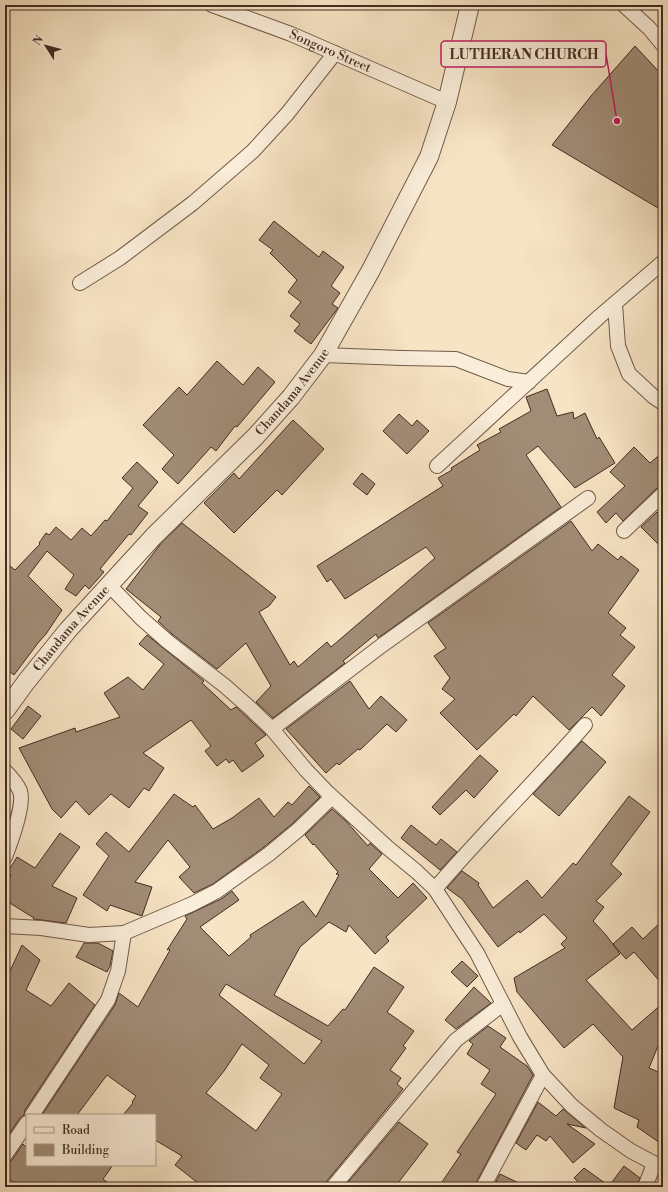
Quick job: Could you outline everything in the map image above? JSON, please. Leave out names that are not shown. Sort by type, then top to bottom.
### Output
[{"type":"street","name":"Songoro Street","points":[[212,5],[291,34],[447,102]]},
{"type":"street","name":"Chandama Avenue","points":[[5,711],[26,682],[68,630],[109,584],[154,536],[255,437],[291,397],[323,355],[371,270],[426,163],[447,102],[470,5]]},
{"type":"street","points":[[624,5],[649,28],[663,45]]},
{"type":"street","points":[[80,283],[120,258],[193,202],[253,151],[287,114],[335,53]]},
{"type":"street","points":[[437,466],[663,262]]},
{"type":"street","points":[[615,304],[618,346],[629,374],[654,397],[663,402]]},
{"type":"street","points":[[323,355],[456,359],[508,379],[529,382]]},
{"type":"street","points":[[624,531],[663,494]]},
{"type":"street","points":[[272,729],[381,646],[588,498]]},
{"type":"street","points":[[109,584],[140,618],[225,686],[272,729],[306,770],[332,797],[435,889],[477,953],[520,1037],[544,1075],[572,1106],[601,1130],[631,1151],[659,1166],[644,1187]]},
{"type":"street","points":[[435,889],[460,859],[547,768],[585,725]]},
{"type":"street","points":[[5,771],[20,792],[19,812],[5,858]]},
{"type":"street","points":[[5,926],[41,928],[89,935],[124,933],[192,904],[218,891],[269,854],[298,830],[332,797]]},
{"type":"street","points":[[33,1114],[108,1000],[118,971],[124,933]]},
{"type":"street","points":[[333,1187],[456,1040],[503,1004]]},
{"type":"street","points":[[483,1187],[544,1075]]},
{"type":"street","points":[[5,1155],[26,1124]]},
{"type":"building","points":[[635,46],[663,76],[663,211],[552,145],[591,96]]},
{"type":"building","points":[[274,221],[319,257],[323,251],[344,267],[331,286],[340,293],[332,304],[338,308],[311,344],[294,331],[300,324],[290,316],[301,302],[288,292],[297,280],[270,253],[273,250],[259,240]]},
{"type":"building","points":[[217,361],[243,385],[258,367],[275,382],[237,427],[235,426],[216,451],[211,447],[178,484],[162,469],[174,455],[143,425],[179,387],[187,395]]},
{"type":"building","points":[[547,389],[557,416],[573,412],[574,419],[585,413],[597,439],[599,437],[615,463],[575,488],[538,446],[526,455],[561,507],[378,638],[376,634],[343,661],[345,663],[273,718],[256,702],[271,686],[246,643],[217,669],[172,634],[158,621],[161,617],[126,589],[162,542],[182,523],[276,597],[269,606],[259,612],[290,665],[294,661],[298,667],[327,642],[331,647],[435,558],[426,547],[345,599],[331,579],[327,582],[317,566],[443,486],[438,478],[480,450],[477,445],[501,432],[499,429],[531,411],[526,397]]},
{"type":"building","points":[[399,414],[412,426],[417,420],[429,431],[407,454],[383,431]]},
{"type":"building","points":[[293,420],[324,449],[282,495],[277,490],[234,533],[204,503],[234,473],[239,479]]},
{"type":"building","points":[[634,447],[650,463],[663,452],[663,486],[657,488],[623,521],[616,513],[606,523],[597,512],[625,486],[610,472]]},
{"type":"building","points":[[137,462],[158,482],[138,506],[148,513],[131,535],[129,534],[100,569],[104,572],[89,589],[85,585],[76,596],[65,589],[74,575],[47,551],[28,576],[62,610],[46,634],[14,675],[5,668],[5,562],[15,570],[40,544],[39,543],[46,533],[49,535],[56,527],[71,540],[82,528],[91,536],[105,520],[107,521],[133,488],[122,478]]},
{"type":"building","points":[[362,473],[375,484],[367,495],[353,484]]},
{"type":"building","points":[[657,512],[663,518],[663,549],[641,527]]},
{"type":"building","points":[[571,521],[592,551],[598,544],[618,560],[621,556],[639,570],[608,613],[626,628],[620,635],[635,647],[612,675],[625,686],[601,716],[592,707],[569,730],[533,696],[516,716],[514,714],[477,750],[440,713],[455,699],[442,689],[450,678],[434,656],[446,648],[428,623]]},
{"type":"building","points":[[147,635],[204,681],[202,683],[231,710],[236,707],[266,735],[255,743],[264,756],[242,772],[233,760],[229,763],[226,759],[217,766],[205,751],[211,746],[191,720],[143,753],[164,768],[149,791],[144,788],[129,808],[111,794],[89,815],[76,801],[61,818],[52,809],[19,748],[75,728],[76,732],[120,717],[104,693],[128,677],[143,690],[164,664],[139,644]]},
{"type":"building","points":[[350,681],[369,709],[381,696],[407,720],[396,732],[387,724],[360,750],[358,749],[339,765],[337,763],[326,773],[286,729]]},
{"type":"building","points":[[28,706],[41,716],[23,739],[11,729]]},
{"type":"building","points":[[582,741],[606,762],[559,816],[533,794]]},
{"type":"building","points":[[480,755],[498,771],[474,798],[466,790],[440,815],[432,807]]},
{"type":"building","points":[[309,786],[320,797],[292,824],[264,847],[213,884],[194,893],[179,877],[190,867],[168,840],[135,882],[152,887],[142,916],[110,905],[107,911],[83,895],[109,856],[96,844],[106,832],[129,852],[174,794],[193,807],[195,805],[213,829],[232,818],[259,798],[274,817],[288,802],[292,805]]},
{"type":"building","points":[[629,796],[650,812],[611,864],[622,874],[596,901],[604,907],[593,921],[620,954],[586,980],[632,1030],[663,1003],[663,1042],[658,1046],[649,1068],[663,1074],[663,1145],[637,1127],[639,1120],[614,1108],[623,1057],[593,1024],[564,1048],[517,992],[514,978],[565,948],[561,944],[567,938],[544,914],[520,933],[519,931],[498,947],[462,899],[447,888],[462,871],[479,883],[478,885],[493,908],[527,880],[542,898],[573,863],[576,865]]},
{"type":"building","points":[[332,809],[346,821],[368,846],[370,843],[382,854],[369,869],[398,898],[413,883],[427,898],[386,937],[389,941],[375,954],[349,925],[346,932],[329,922],[300,947],[274,995],[328,1026],[343,1009],[345,1010],[374,967],[404,987],[387,1012],[414,1031],[403,1046],[406,1048],[390,1070],[401,1078],[397,1084],[403,1089],[326,1182],[325,1187],[203,1187],[175,1165],[182,1156],[156,1141],[156,1114],[124,1114],[133,1103],[132,1102],[136,1096],[107,1075],[78,1114],[43,1114],[115,1005],[119,993],[138,1007],[170,950],[167,950],[187,919],[185,916],[221,899],[232,891],[239,900],[200,927],[229,956],[251,937],[250,935],[303,901],[316,917],[339,875],[336,874],[338,872],[314,844],[313,845],[305,835]],"holes":[[[226,984],[322,1041],[304,1064],[219,995]],[[242,1044],[269,1065],[260,1078],[282,1094],[256,1131],[206,1093],[224,1071]]]},
{"type":"building","points":[[411,825],[436,845],[441,839],[457,852],[440,870],[401,838]]},
{"type":"building","points":[[60,833],[80,847],[52,886],[77,898],[66,923],[33,919],[34,918],[5,900],[5,884],[11,875],[7,873],[17,857],[35,868]]},
{"type":"building","points":[[663,920],[663,985],[634,952],[626,959],[613,944],[632,927],[643,939]]},
{"type":"building","points":[[84,943],[98,943],[113,951],[110,966],[107,972],[76,957]]},
{"type":"building","points":[[22,945],[40,960],[26,990],[51,1006],[69,983],[95,1005],[25,1110],[24,1115],[20,1118],[5,1140],[5,982]]},
{"type":"building","points":[[462,961],[478,976],[467,987],[451,972]]},
{"type":"building","points":[[474,987],[491,1003],[456,1029],[445,1020]]},
{"type":"building","points":[[488,1026],[506,1038],[500,1047],[527,1066],[533,1075],[475,1187],[450,1187],[442,1182],[461,1154],[457,1152],[496,1094],[481,1084],[490,1070],[467,1054],[473,1044],[469,1041]]},
{"type":"building","points":[[538,1102],[556,1116],[563,1109],[586,1128],[567,1124],[595,1144],[573,1163],[550,1136],[546,1141],[537,1135],[526,1150],[516,1143]]},
{"type":"building","points":[[399,1122],[428,1144],[395,1187],[344,1187]]},
{"type":"building","points":[[23,1144],[26,1147],[26,1166],[112,1166],[103,1179],[113,1187],[18,1187],[5,1175],[5,1163],[12,1160]]},
{"type":"building","points":[[624,1166],[640,1178],[637,1187],[584,1187],[574,1178],[584,1168],[609,1186]]},
{"type":"building","points":[[500,1174],[527,1187],[493,1187]]},
{"type":"place","name":"LUTHERAN CHURCH","points":[[617,121]]}]
